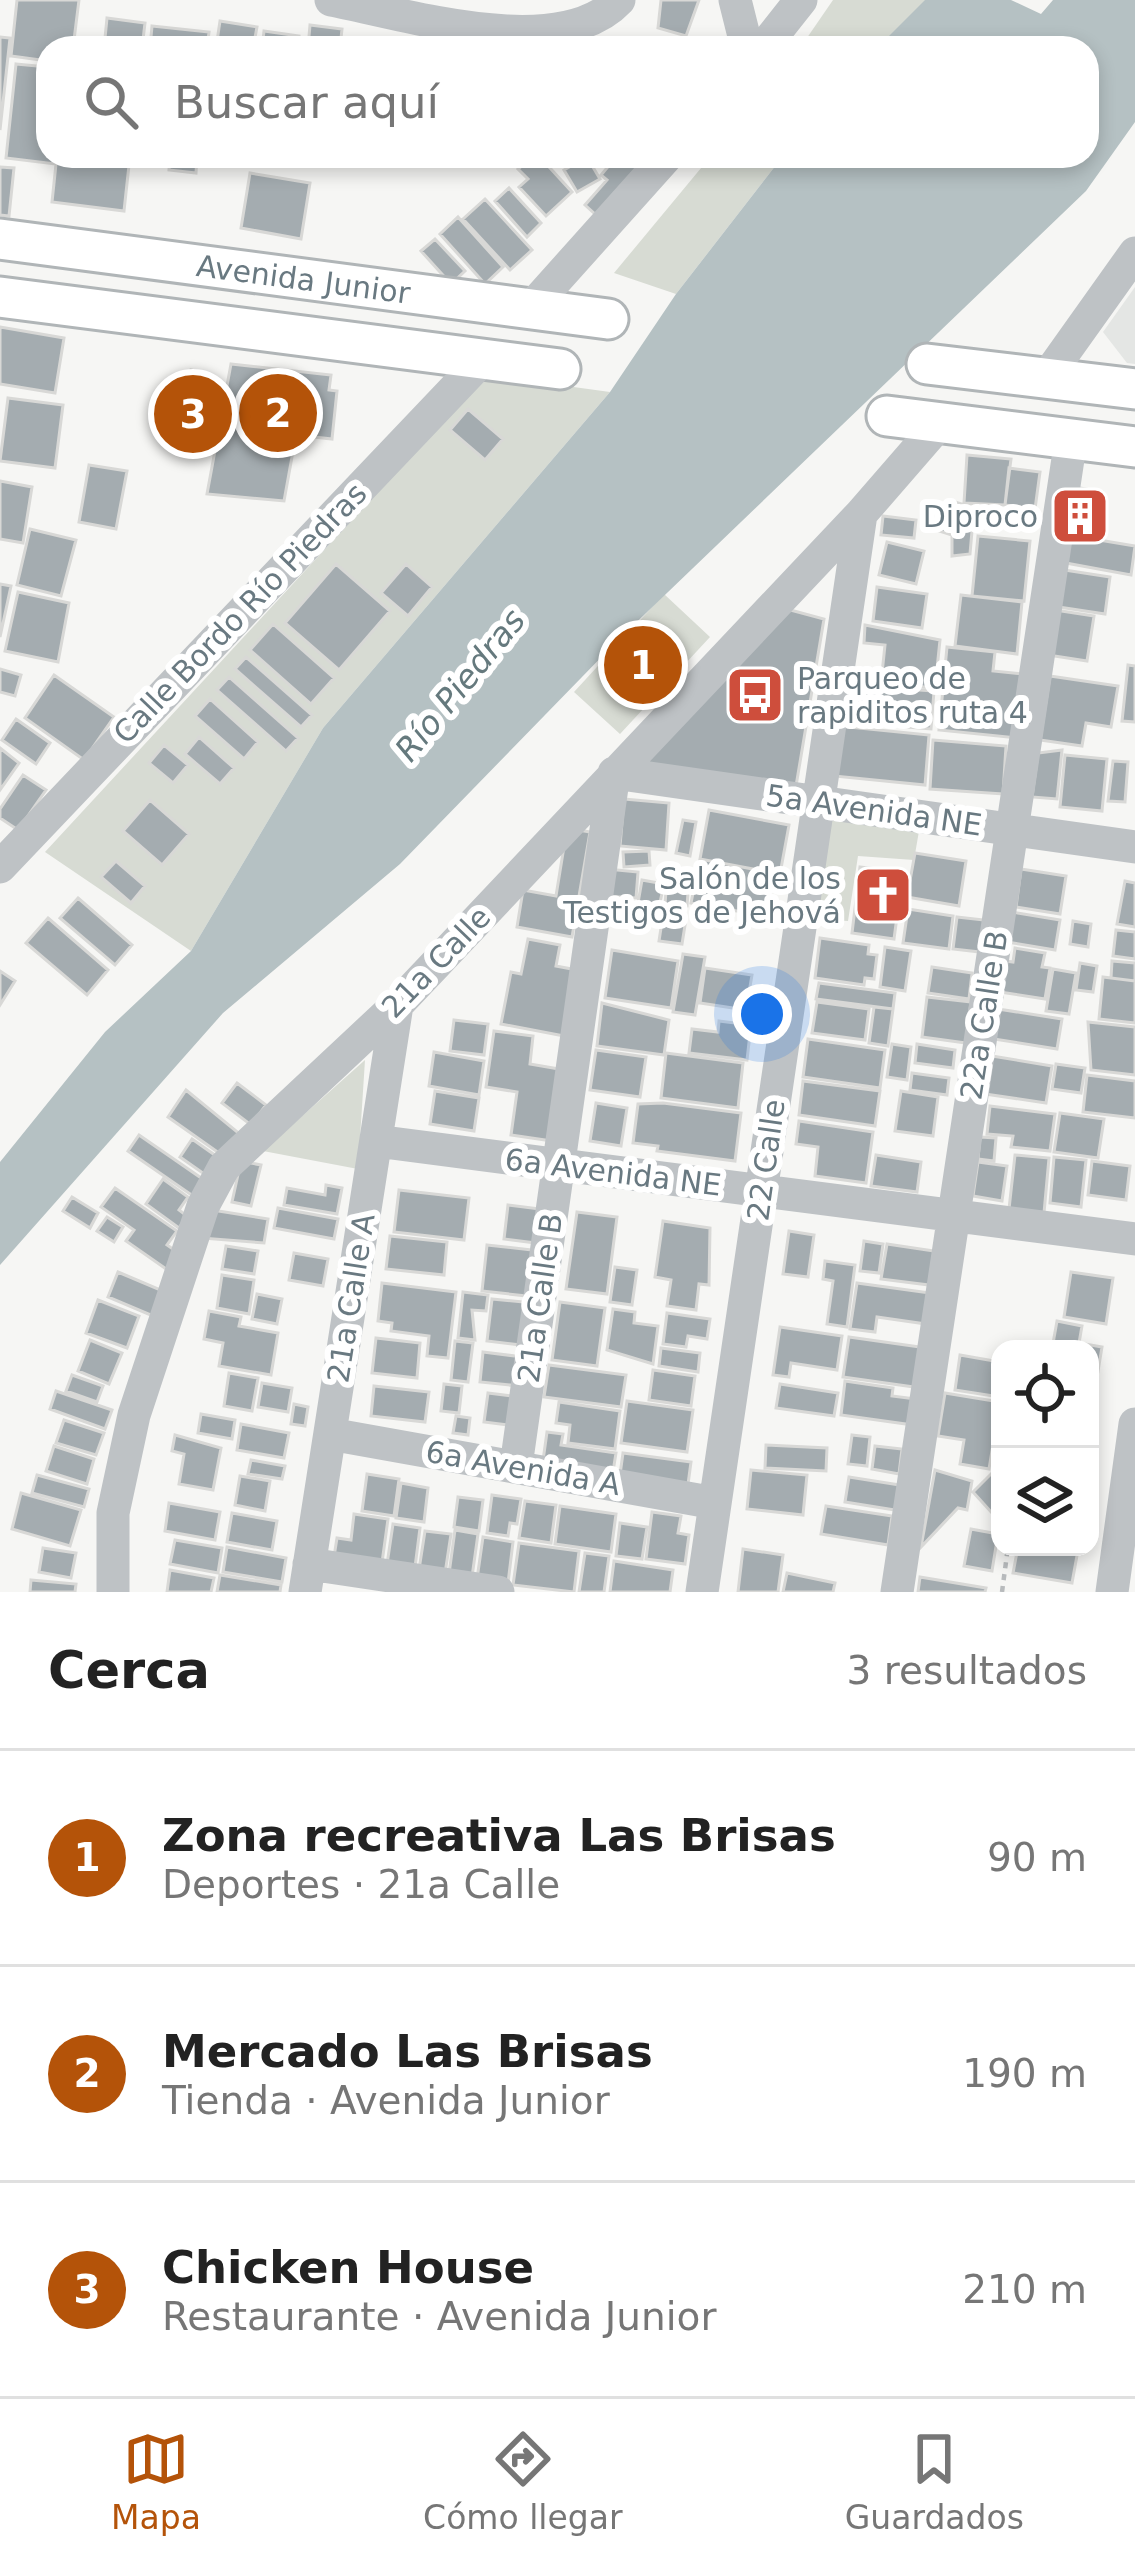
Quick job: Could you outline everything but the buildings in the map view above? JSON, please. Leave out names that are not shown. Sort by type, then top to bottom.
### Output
[{"type":"main road","name":"Avenida Junior","points":[[0,239],[608,320]]},
{"type":"main road","name":"Avenida Junior","points":[[0,297],[560,370]]},
{"type":"main road","points":[[927,364],[1135,389]]},
{"type":"main road","points":[[887,416],[1135,447]]},
{"type":"street","points":[[331,0],[511,34],[555,30],[619,0]]},
{"type":"street","points":[[735,0],[745,36]]},
{"type":"street","points":[[772,36],[801,0]]},
{"type":"street","points":[[530,309],[656,168]]},
{"type":"street","points":[[1046,378],[1135,253]]},
{"type":"street","name":"Calle Bordo Río Piedras","points":[[0,867],[482,359]]},
{"type":"street","name":"21a Calle","points":[[113,1592],[113,1513],[134,1414],[203,1206],[224,1167],[397,1005],[861,514],[940,423]]},
{"type":"street","name":"22a Calle B","points":[[897,1592],[1071,439]]},
{"type":"street","name":"22 Calle","points":[[702,1592],[861,514]]},
{"type":"street","name":"5a Avenida NE","points":[[614,773],[1135,847]]},
{"type":"street","name":"21a Calle B","points":[[516,1466],[614,773]]},
{"type":"street","name":"21a Calle A","points":[[307,1578],[397,1005]]},
{"type":"street","name":"6a Avenida NE","points":[[376,1142],[1135,1239]]},
{"type":"street","points":[[1112,1592],[1135,1424]]},
{"type":"street","name":"6a Avenida A","points":[[330,1433],[715,1503]]},
{"type":"street","points":[[307,1578],[498,1592]]},
{"type":"path","points":[[1002,1592],[1007,1556]]},
{"type":"shaded area","points":[[833,0],[927,0],[890,36],[808,36]]},
{"type":"shaded area","points":[[701,168],[774,168],[676,294],[614,273]]},
{"type":"shaded area","points":[[1135,287],[1135,364],[1127,363],[1103,332]]},
{"type":"shaded area","points":[[486,375],[610,392],[323,728],[191,951],[45,852]]},
{"type":"shaded area","points":[[664,594],[710,637],[620,734],[574,692]]},
{"type":"shaded area","points":[[820,817],[919,831],[914,860],[858,856],[848,921],[806,919]]},
{"type":"shaded area","points":[[365,1060],[358,1169],[263,1151]]},
{"type":"water","name":"Río Piedras","points":[[925,0],[1011,0],[1041,14],[1053,0],[1135,0],[1135,122],[1086,191],[618,640],[400,864],[223,1013],[0,1265],[0,1162],[105,1032],[191,951],[323,728],[610,392],[676,294],[774,168],[1099,168],[1099,36],[889,36]]},
{"type":"place","name":"Mercado Las Brisas","points":[[278,413]]},
{"type":"place","name":"Chicken House","points":[[193,414]]},
{"type":"place","name":"Diproco","points":[[1080,516]]},
{"type":"place","name":"Zona recreativa Las Brisas","points":[[643,665]]},
{"type":"place","name":"Parqueo de rapiditos ruta 4","points":[[755,695]]},
{"type":"place","name":"Salón de los Testigos de Jehová","points":[[883,895]]}]
